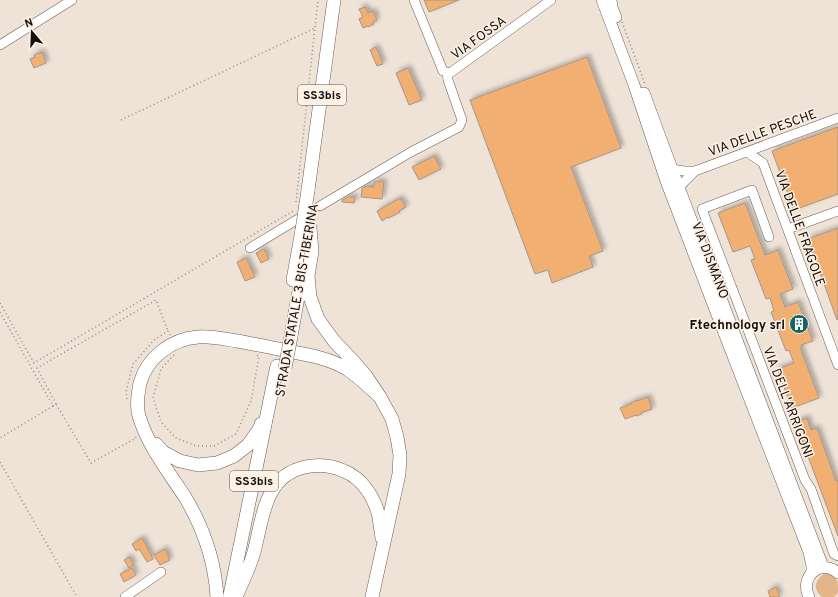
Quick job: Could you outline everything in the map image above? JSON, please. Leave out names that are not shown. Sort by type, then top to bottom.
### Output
[{"type":"highway","name":"STRADA STATALE 3 BIS TIBERINA","points":[[312,189],[334,0]]},
{"type":"highway","name":"STRADA STATALE 3 BIS TIBERINA","points":[[236,597],[287,336],[303,226],[312,189],[343,0]]},
{"type":"highway","points":[[303,226],[312,251],[308,276],[310,298],[318,319],[334,341],[366,376],[392,419],[397,437],[400,455],[399,474],[372,597]]},
{"type":"highway","points":[[217,597],[213,565],[199,524],[186,499],[158,456],[140,433],[137,394],[142,376],[152,360],[165,348],[181,340],[197,337],[217,337],[314,356],[333,362],[347,369],[362,380],[380,397]]},
{"type":"highway","name":"STRADA STATALE 3 BIS TIBERINA","points":[[230,597],[281,367]]},
{"type":"highway","points":[[140,433],[163,452],[180,461],[198,465],[217,463],[234,456],[248,445],[260,428],[281,367]]},
{"type":"highway","points":[[236,597],[254,553],[261,517],[270,492],[282,477],[298,469],[316,465],[335,467],[349,473],[360,482],[372,497],[379,516],[383,548]]},
{"type":"main road","name":"VIA DISMANO","points":[[602,0],[634,85],[666,181],[824,568]]},
{"type":"main road","name":"VIA DISMANO","points":[[611,0],[612,8],[672,169],[725,323],[809,552],[812,573]]},
{"type":"main road","points":[[809,597],[806,590],[806,584],[808,578],[815,570],[829,568],[838,573]]},
{"type":"street","points":[[0,45],[72,0]]},
{"type":"street","name":"VIA FOSSA","points":[[414,0],[443,71],[450,73],[551,0]]},
{"type":"street","points":[[320,206],[411,152],[459,127],[462,120],[448,80],[447,72]]},
{"type":"street","name":"VIA DELLE PESCHE","points":[[672,169],[695,171],[838,118]]},
{"type":"street","name":"VIA DELLE FRAGOLE","points":[[747,152],[763,164],[838,365]]},
{"type":"street","name":"VIA DELLE PESCHE","points":[[679,189],[695,171]]},
{"type":"street","name":"VIA DELL'ARRIGONI","points":[[769,237],[752,190],[702,209],[805,480],[811,489],[834,554],[838,556]]},
{"type":"street","points":[[788,229],[838,211]]},
{"type":"street","points":[[250,248],[303,226]]},
{"type":"street","points":[[725,323],[743,316]]},
{"type":"street","points":[[125,597],[161,572]]},
{"type":"path","points":[[296,204],[295,200],[318,0]]},
{"type":"path","points":[[121,120],[315,28]]},
{"type":"path","points":[[0,303],[34,363],[296,209],[303,226]]},
{"type":"path","points":[[140,433],[136,438],[91,463],[56,404],[37,368],[156,300],[174,344],[176,354],[162,369],[153,398],[160,422],[176,438],[196,446],[214,446],[236,434],[251,402],[259,356],[252,354]]},
{"type":"path","points":[[0,312],[53,406]]},
{"type":"path","points":[[127,399],[126,392],[133,364],[154,340],[168,331]]},
{"type":"path","points":[[0,438],[56,404]]},
{"type":"path","points":[[0,462],[77,597]]},
{"type":"shaded area","points":[[824,574],[835,576],[838,585],[838,593],[834,597],[822,597],[817,591],[816,585],[818,579]]},
{"type":"building","points":[[424,0],[459,0],[429,12]]},
{"type":"building","points":[[365,7],[368,13],[373,11],[377,20],[373,22],[374,24],[363,28],[359,19],[363,17],[359,9]]},
{"type":"building","points":[[376,47],[383,64],[377,66],[370,50]]},
{"type":"building","points":[[42,52],[46,63],[34,68],[30,59],[35,57],[34,55]]},
{"type":"building","points":[[587,57],[621,148],[571,167],[603,251],[589,256],[593,267],[552,283],[548,270],[535,274],[470,100]]},
{"type":"building","points":[[408,68],[422,100],[409,105],[396,73]]},
{"type":"building","points":[[838,127],[838,194],[794,210],[772,151]]},
{"type":"building","points":[[434,156],[441,169],[419,180],[412,167]]},
{"type":"building","points":[[374,181],[384,182],[382,199],[361,197],[362,188],[366,186],[374,187]]},
{"type":"building","points":[[348,197],[355,197],[354,203],[342,202],[342,200]]},
{"type":"building","points":[[400,198],[406,207],[399,211],[400,212],[382,221],[377,211]]},
{"type":"building","points":[[745,203],[765,255],[778,250],[793,289],[780,294],[785,307],[798,302],[813,341],[801,345],[801,350],[819,398],[792,408],[777,369],[794,363],[789,350],[786,351],[771,312],[774,311],[770,298],[766,299],[751,260],[755,259],[750,246],[733,252],[718,213]]},
{"type":"building","points":[[838,228],[838,319],[837,320],[808,239]]},
{"type":"building","points":[[264,249],[269,259],[261,263],[256,253]]},
{"type":"building","points":[[246,258],[255,277],[245,281],[237,262]]},
{"type":"building","points":[[648,397],[652,409],[641,413],[642,414],[625,419],[620,408],[637,400]]},
{"type":"building","points":[[807,418],[811,430],[817,428],[836,481],[838,480],[838,536],[795,422]]},
{"type":"building","points":[[142,538],[153,559],[147,562],[139,549],[136,551],[132,544]]},
{"type":"building","points":[[165,549],[170,560],[160,565],[154,555]]},
{"type":"building","points":[[129,557],[134,565],[129,568],[124,560]]},
{"type":"building","points":[[132,568],[136,575],[124,582],[120,574]]},
{"type":"building","points":[[776,587],[780,597],[770,597],[768,591]]},
{"type":"tunnel","points":[[301,217],[320,206]]},
{"type":"place","name":"F.technology srl","points":[[799,324]]}]
